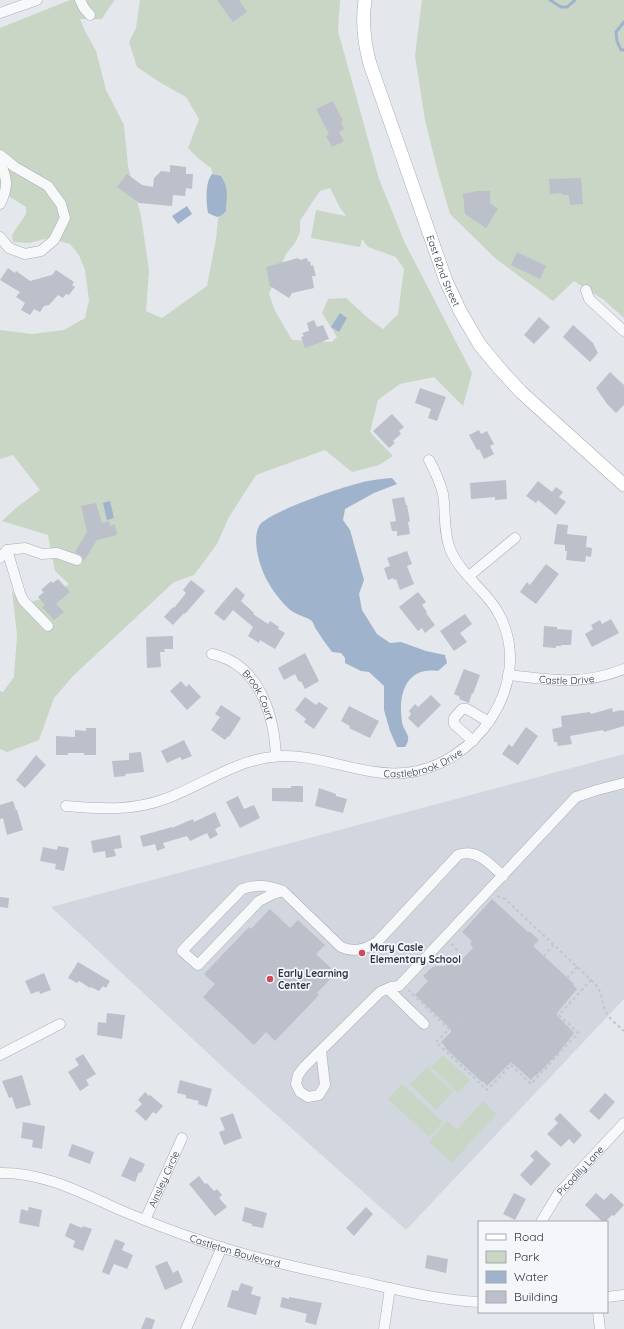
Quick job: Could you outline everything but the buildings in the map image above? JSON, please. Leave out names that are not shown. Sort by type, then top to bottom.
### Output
[{"type":"main road","name":"East 82nd Street","points":[[365,0],[363,17],[364,34],[370,64],[446,280],[460,311],[489,357],[510,381],[624,485]]},
{"type":"street","points":[[0,13],[37,0]]},
{"type":"street","points":[[80,0],[90,16]]},
{"type":"street","points":[[0,155],[48,186],[61,204],[65,218],[54,240],[41,251],[25,254],[9,248],[0,237]]},
{"type":"street","points":[[0,163],[5,173],[6,192],[0,204]]},
{"type":"street","points":[[586,290],[588,299],[624,331]]},
{"type":"street","name":"Castlebrook Drive","points":[[66,806],[111,809],[144,806],[180,794],[246,762],[276,756],[311,758],[374,772],[403,773],[432,766],[458,753],[473,741],[489,722],[501,700],[508,675],[509,654],[507,635],[496,609],[456,561],[450,548],[446,535],[443,494],[435,470],[429,460]]},
{"type":"street","points":[[469,576],[515,538]]},
{"type":"street","points":[[4,549],[26,548],[42,554],[58,553],[77,560]]},
{"type":"street","points":[[0,558],[4,549]]},
{"type":"street","points":[[4,549],[23,600],[48,626]]},
{"type":"street","name":"Brook Court","points":[[212,654],[232,661],[245,671],[261,692],[272,718],[276,736],[276,756]]},
{"type":"street","name":"Castle Drive","points":[[508,675],[578,681],[606,676],[624,669]]},
{"type":"street","points":[[473,741],[454,724],[454,718],[462,709],[467,709],[489,722]]},
{"type":"street","points":[[321,1051],[325,1085],[319,1095],[308,1097],[300,1092],[296,1084],[298,1075],[310,1061],[380,992],[399,986],[576,797],[624,783]]},
{"type":"street","points":[[283,891],[273,894],[260,901],[198,965],[182,951],[242,889],[255,885],[273,887],[283,891],[341,947],[348,950],[359,950],[365,949],[378,941],[458,855],[464,853],[477,855],[483,858],[503,876]]},
{"type":"street","points":[[388,989],[424,1024]]},
{"type":"street","points":[[0,1055],[60,1024]]},
{"type":"street","name":"Picadilly Lane","points":[[541,1221],[555,1198],[624,1124]]},
{"type":"street","name":"Ainsley Circle","points":[[145,1220],[182,1138]]},
{"type":"street","name":"Castleton Boulevard","points":[[0,1173],[25,1175],[58,1183],[194,1239],[290,1266],[429,1296],[478,1302]]},
{"type":"street","points":[[186,1329],[222,1247]]},
{"type":"street","points":[[384,1329],[390,1288]]},
{"type":"street","points":[[608,1298],[624,1295]]},
{"type":"street","points":[[598,1313],[600,1329]]},
{"type":"path","points":[[492,898],[496,896],[505,899],[598,986],[606,1014],[624,1030]]},
{"type":"path","points":[[456,941],[452,945],[464,957]]},
{"type":"path","points":[[544,956],[554,945]]},
{"type":"path","points":[[567,978],[577,967]]},
{"type":"path","points":[[559,1015],[591,980]]},
{"type":"path","points":[[410,992],[449,1029]]},
{"type":"path","points":[[504,1058],[531,1084],[578,1033],[551,1008]]},
{"type":"path","points":[[460,1017],[436,1042],[487,1090],[511,1065]]},
{"type":"shaded area","name":"Mary Casle Elementary School","points":[[624,754],[624,999],[406,1230],[227,1071],[51,907]]},
{"type":"green space","points":[[70,0],[115,0],[102,19],[80,19],[96,51],[106,90],[124,125],[128,166],[141,216],[149,270],[146,311],[162,318],[207,286],[216,239],[220,198],[211,168],[188,148],[199,119],[186,97],[137,67],[129,42],[136,28],[140,0],[340,0],[338,31],[379,179],[404,241],[472,373],[463,406],[434,377],[400,384],[378,400],[370,432],[393,456],[379,465],[352,472],[325,450],[256,475],[229,517],[217,544],[194,575],[174,582],[73,676],[54,698],[39,740],[7,752],[0,749],[0,691],[3,692],[14,677],[17,635],[12,591],[21,604],[51,597],[69,584],[55,571],[48,535],[2,521],[16,508],[40,490],[13,455],[0,459],[0,330],[32,334],[64,330],[85,318],[89,300],[85,270],[79,255],[70,244],[49,238],[29,243],[13,242],[12,235],[26,214],[26,207],[0,191],[0,28]],"holes":[[[330,188],[346,216],[316,210],[311,238],[360,247],[362,239],[368,247],[396,257],[404,269],[398,314],[383,329],[369,319],[346,298],[328,299],[322,313],[337,337],[332,342],[292,340],[275,311],[269,294],[286,254],[295,243],[300,232],[300,221],[320,191]]]},
{"type":"green space","points":[[422,0],[624,0],[624,318],[604,300],[574,281],[553,301],[496,259],[450,214],[425,120],[415,56]]},
{"type":"green space","points":[[443,1055],[470,1080],[458,1093],[431,1067]]},
{"type":"green space","points":[[427,1067],[453,1092],[436,1110],[410,1084]]},
{"type":"green space","points":[[402,1084],[443,1122],[429,1137],[388,1099]]},
{"type":"green space","points":[[483,1101],[496,1114],[452,1163],[429,1142],[447,1121],[457,1130]]},
{"type":"water","points":[[212,174],[221,176],[227,189],[226,211],[217,217],[208,213],[207,209],[207,187]]},
{"type":"water","points":[[187,206],[192,214],[178,224],[172,216]]},
{"type":"water","points":[[340,313],[347,318],[339,332],[331,327]]},
{"type":"water","points":[[392,478],[397,484],[374,493],[345,509],[343,520],[350,530],[364,580],[359,594],[362,610],[377,634],[390,643],[401,642],[426,651],[445,655],[447,663],[438,671],[418,673],[411,678],[406,685],[401,702],[402,722],[408,737],[405,747],[397,747],[390,731],[384,710],[384,686],[369,672],[361,671],[345,663],[345,658],[341,653],[332,652],[312,621],[292,611],[282,602],[267,581],[264,574],[258,557],[256,540],[259,526],[264,521],[288,508],[347,486]]},
{"type":"water","points":[[110,501],[114,518],[107,520],[103,503]]},
{"type":"waterway","points":[[550,0],[561,7],[567,7],[575,0]]},
{"type":"waterway","points":[[624,22],[616,32],[617,41],[621,50],[624,50]]},
{"type":"place","name":"Mary Casle Elementary School","points":[[362,953]]},
{"type":"place","name":"Early Learning Center","points":[[270,979]]}]
